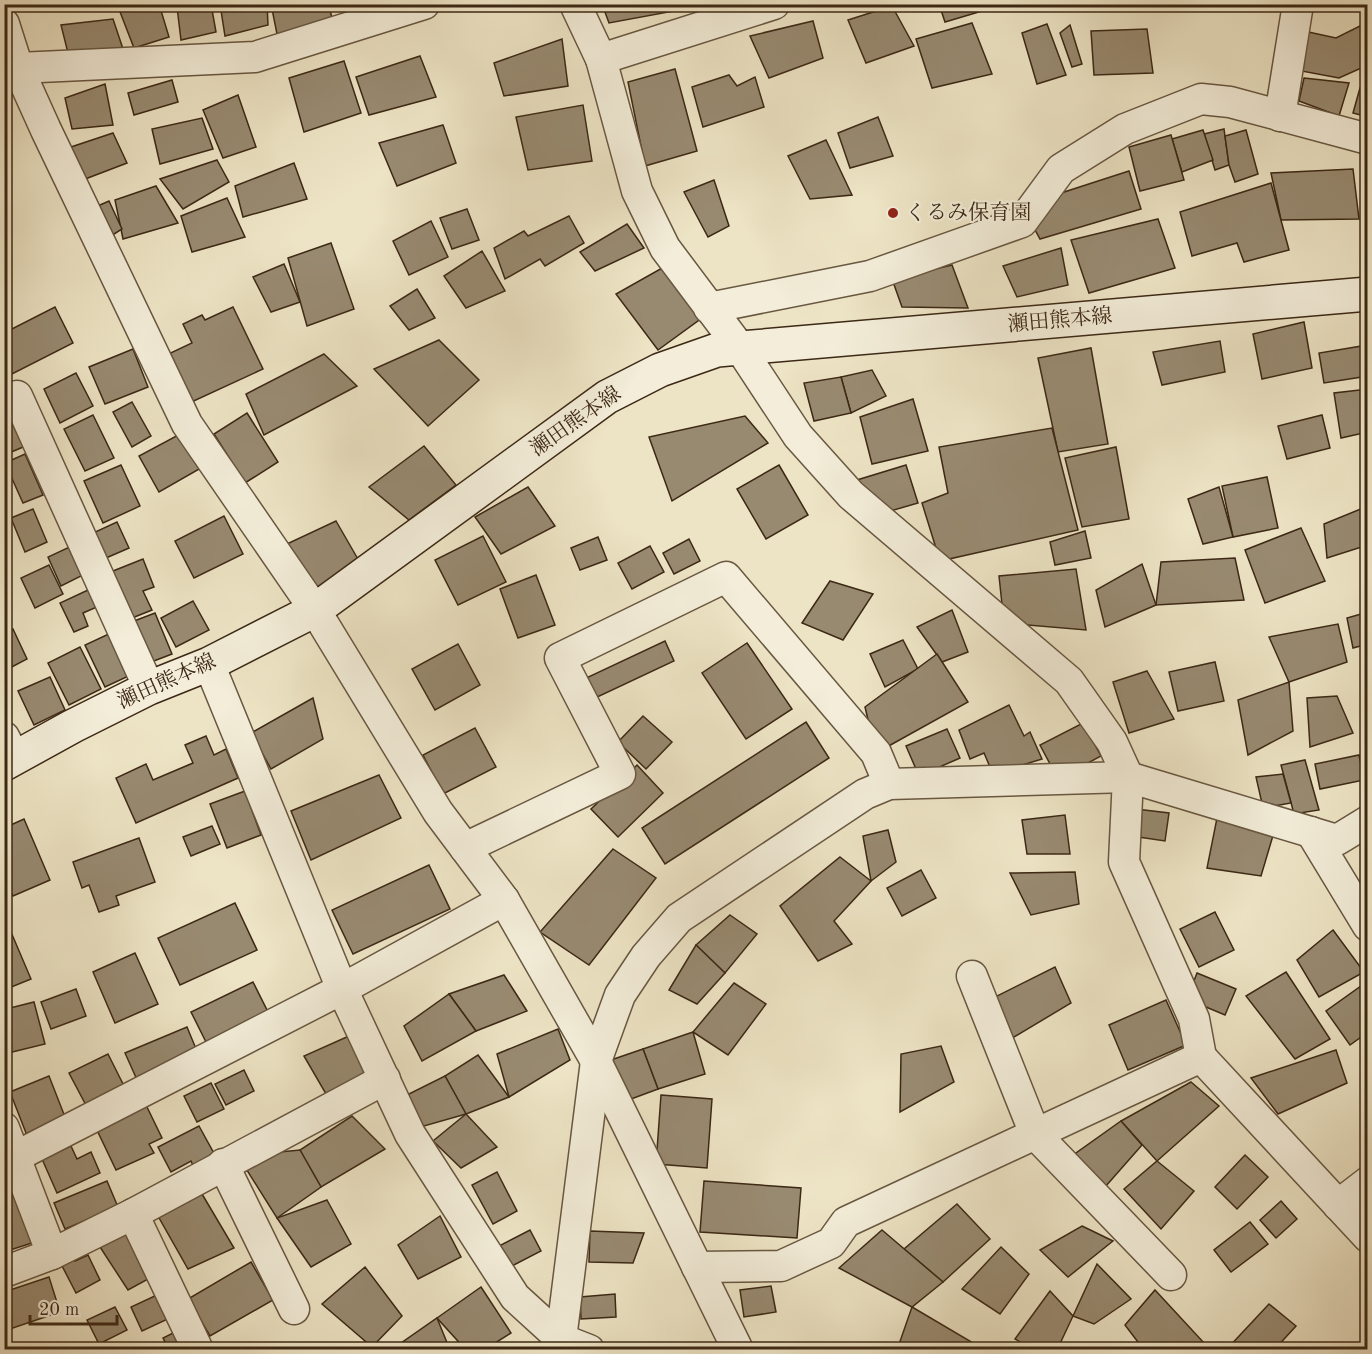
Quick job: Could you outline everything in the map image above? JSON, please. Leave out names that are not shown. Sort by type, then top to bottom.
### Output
[{"type":"main road","name":"瀬田熊本線","points":[[8,753],[73,726],[149,688],[209,664],[315,610],[607,397],[660,370],[717,350],[1368,294]]},
{"type":"street","points":[[15,78],[255,57],[424,4]]},
{"type":"street","points":[[575,4],[601,59],[637,191],[664,248],[740,348],[798,436],[851,495],[1069,681],[1112,742],[1128,777],[1124,862],[1194,1019],[1201,1057],[1368,1237]]},
{"type":"street","points":[[601,59],[774,4]]},
{"type":"street","points":[[1280,116],[1298,4]]},
{"type":"street","points":[[4,24],[15,78],[187,424],[315,610],[438,812],[504,900],[596,1061],[738,1350]]},
{"type":"street","points":[[709,308],[870,276],[1022,222],[1061,169],[1125,129],[1201,99],[1230,102],[1368,140]]},
{"type":"street","points":[[17,396],[149,688]]},
{"type":"street","points":[[465,848],[620,774],[560,658],[726,577],[876,753],[889,784]]},
{"type":"street","points":[[209,664],[342,989],[410,1134],[515,1297],[551,1344],[589,1350]]},
{"type":"street","points":[[551,1344],[596,1061],[620,995],[646,956],[679,918],[865,794],[889,784],[1128,777],[1336,840],[1368,821]]},
{"type":"street","points":[[1311,832],[1368,926]]},
{"type":"street","points":[[15,1158],[342,989],[504,900]]},
{"type":"street","points":[[972,976],[1035,1134],[1171,1275]]},
{"type":"street","points":[[698,1267],[781,1266],[831,1244],[846,1222],[1201,1057]]},
{"type":"street","points":[[4,1272],[52,1254],[133,1214],[385,1079]]},
{"type":"street","points":[[4,1128],[52,1254]]},
{"type":"street","points":[[223,1164],[294,1310]]},
{"type":"street","points":[[1338,1205],[1368,1182]]},
{"type":"street","points":[[133,1214],[198,1350]]},
{"type":"building","points":[[117,4],[159,4],[169,37],[134,48]]},
{"type":"building","points":[[186,4],[211,4],[216,32],[181,40],[177,7]]},
{"type":"building","points":[[220,4],[267,4],[268,25],[225,36]]},
{"type":"building","points":[[271,4],[329,4],[333,24],[277,34]]},
{"type":"building","points":[[602,4],[672,4],[674,11],[609,23]]},
{"type":"building","points":[[939,4],[999,4],[999,6],[945,22]]},
{"type":"building","points":[[892,6],[914,46],[866,63],[848,20]]},
{"type":"building","points":[[113,19],[123,49],[69,57],[61,25]]},
{"type":"building","points":[[813,21],[823,58],[769,78],[750,36]]},
{"type":"building","points":[[972,23],[992,74],[932,88],[916,39]]},
{"type":"building","points":[[1047,24],[1066,75],[1037,84],[1022,33]]},
{"type":"building","points":[[1070,25],[1082,64],[1072,67],[1060,33]]},
{"type":"building","points":[[1362,25],[1368,35],[1368,65],[1339,78],[1296,70],[1299,30],[1336,38]]},
{"type":"building","points":[[1147,29],[1153,73],[1094,75],[1091,31]]},
{"type":"building","points":[[562,39],[568,86],[504,96],[494,63]]},
{"type":"building","points":[[420,56],[436,97],[369,115],[356,77]]},
{"type":"building","points":[[344,61],[361,113],[304,132],[289,78]]},
{"type":"building","points":[[675,69],[697,151],[645,166],[628,82]]},
{"type":"building","points":[[729,75],[737,86],[755,77],[764,107],[703,127],[692,87]]},
{"type":"building","points":[[1304,78],[1349,83],[1339,116],[1299,101]]},
{"type":"building","points":[[172,80],[178,102],[134,115],[128,93]]},
{"type":"building","points":[[105,84],[113,125],[72,129],[65,98]]},
{"type":"building","points":[[1360,88],[1368,90],[1368,117],[1353,113]]},
{"type":"building","points":[[238,95],[256,147],[223,158],[203,110]]},
{"type":"building","points":[[583,105],[592,161],[528,170],[516,117]]},
{"type":"building","points":[[878,117],[893,156],[850,168],[838,133]]},
{"type":"building","points":[[202,118],[213,149],[160,164],[152,129]]},
{"type":"building","points":[[443,125],[456,163],[397,186],[379,143]]},
{"type":"building","points":[[1224,129],[1229,165],[1215,170],[1204,134]]},
{"type":"building","points":[[1203,130],[1213,160],[1182,172],[1172,139]]},
{"type":"building","points":[[1246,130],[1258,174],[1235,182],[1229,165],[1225,136]]},
{"type":"building","points":[[113,133],[127,163],[80,181],[65,149]]},
{"type":"building","points":[[1171,135],[1184,180],[1140,191],[1129,147]]},
{"type":"building","points":[[826,140],[852,195],[810,199],[788,156]]},
{"type":"building","points":[[217,160],[229,182],[183,209],[160,179]]},
{"type":"building","points":[[294,163],[307,199],[243,217],[235,186]]},
{"type":"building","points":[[1353,169],[1359,219],[1281,220],[1271,173]]},
{"type":"building","points":[[1129,171],[1141,209],[1040,239],[1033,226],[1055,195]]},
{"type":"building","points":[[714,180],[729,226],[708,237],[684,192]]},
{"type":"building","points":[[1271,183],[1289,250],[1244,262],[1237,243],[1192,256],[1180,212]]},
{"type":"building","points":[[156,186],[178,223],[123,239],[115,200]]},
{"type":"building","points":[[227,198],[245,237],[192,252],[181,216]]},
{"type":"building","points":[[109,201],[122,229],[105,240],[91,209]]},
{"type":"building","points":[[467,209],[479,240],[452,249],[440,218]]},
{"type":"building","points":[[569,216],[584,243],[545,266],[540,259],[505,279],[494,248],[524,231],[528,236]]},
{"type":"building","points":[[1158,219],[1175,268],[1089,293],[1071,240]]},
{"type":"building","points":[[431,221],[448,257],[409,275],[393,241]]},
{"type":"building","points":[[627,224],[644,248],[595,271],[580,252]]},
{"type":"building","points":[[331,243],[354,309],[307,326],[288,258]]},
{"type":"building","points":[[1061,248],[1068,285],[1017,297],[1003,266]]},
{"type":"building","points":[[482,251],[505,291],[466,308],[444,276]]},
{"type":"building","points":[[671,263],[706,315],[658,350],[616,294]]},
{"type":"building","points":[[284,264],[300,302],[271,312],[253,277]]},
{"type":"building","points":[[952,265],[968,308],[902,307],[892,279]]},
{"type":"building","points":[[417,289],[435,318],[409,330],[390,306]]},
{"type":"building","points":[[55,307],[73,343],[4,378],[4,333]]},
{"type":"building","points":[[233,307],[263,369],[185,405],[162,357],[192,343],[183,324],[202,315],[205,320]]},
{"type":"building","points":[[1304,322],[1312,368],[1262,379],[1253,334]]},
{"type":"building","points":[[439,340],[479,380],[428,426],[374,369]]},
{"type":"building","points":[[1220,341],[1225,372],[1162,385],[1153,352]]},
{"type":"building","points":[[1368,345],[1368,376],[1324,383],[1319,353]]},
{"type":"building","points":[[1091,348],[1108,444],[1058,452],[1038,358]]},
{"type":"building","points":[[133,349],[148,387],[105,404],[89,367]]},
{"type":"building","points":[[324,354],[357,386],[264,435],[246,394]]},
{"type":"building","points":[[872,370],[886,396],[851,413],[841,377]]},
{"type":"building","points":[[76,373],[93,406],[60,423],[44,389]]},
{"type":"building","points":[[841,377],[851,413],[814,421],[804,383]]},
{"type":"building","points":[[1368,389],[1368,432],[1341,438],[1334,393]]},
{"type":"building","points":[[913,399],[928,451],[872,464],[860,417]]},
{"type":"building","points":[[132,402],[151,436],[132,447],[113,412]]},
{"type":"building","points":[[13,409],[28,445],[4,455],[4,412]]},
{"type":"building","points":[[247,413],[278,462],[245,483],[214,434]]},
{"type":"building","points":[[93,415],[114,458],[85,471],[64,429]]},
{"type":"building","points":[[1322,415],[1330,448],[1287,459],[1278,426]]},
{"type":"building","points":[[745,416],[768,443],[672,501],[649,437]]},
{"type":"building","points":[[1052,428],[1078,530],[940,561],[922,503],[948,493],[939,447]]},
{"type":"building","points":[[182,433],[201,468],[159,492],[139,456]]},
{"type":"building","points":[[424,446],[456,485],[409,520],[369,487]]},
{"type":"building","points":[[1116,447],[1129,519],[1082,527],[1065,458]]},
{"type":"building","points":[[25,454],[43,495],[23,503],[5,463]]},
{"type":"building","points":[[121,465],[140,506],[103,523],[84,481]]},
{"type":"building","points":[[779,465],[808,515],[766,539],[737,489]]},
{"type":"building","points":[[906,465],[918,503],[880,514],[857,480]]},
{"type":"building","points":[[1267,477],[1278,528],[1233,537],[1222,486]]},
{"type":"building","points":[[528,487],[555,526],[501,554],[475,517]]},
{"type":"building","points":[[1219,487],[1233,537],[1203,544],[1188,499]]},
{"type":"building","points":[[1368,506],[1368,545],[1327,558],[1324,524]]},
{"type":"building","points":[[33,509],[47,542],[25,552],[11,518]]},
{"type":"building","points":[[224,516],[243,554],[194,578],[175,541]]},
{"type":"building","points":[[336,521],[366,573],[304,594],[274,550]]},
{"type":"building","points":[[117,522],[129,548],[106,558],[93,533]]},
{"type":"building","points":[[1301,528],[1325,581],[1265,603],[1245,550]]},
{"type":"building","points":[[1085,531],[1091,558],[1055,565],[1050,542]]},
{"type":"building","points":[[483,536],[506,582],[458,605],[435,560]]},
{"type":"building","points":[[598,537],[607,560],[580,570],[571,548]]},
{"type":"building","points":[[689,539],[700,561],[674,574],[663,553]]},
{"type":"building","points":[[76,544],[89,572],[61,586],[48,557]]},
{"type":"building","points":[[650,546],[664,572],[632,589],[618,563]]},
{"type":"building","points":[[1235,558],[1244,600],[1156,605],[1161,562]]},
{"type":"building","points":[[143,559],[154,587],[143,591],[152,610],[127,620],[108,573]]},
{"type":"building","points":[[1142,564],[1156,605],[1105,627],[1096,590]]},
{"type":"building","points":[[49,565],[63,594],[35,608],[21,578]]},
{"type":"building","points":[[1076,569],[1086,630],[1004,623],[999,576]]},
{"type":"building","points":[[536,575],[555,625],[518,638],[500,589]]},
{"type":"building","points":[[830,581],[873,594],[843,640],[802,623]]},
{"type":"building","points":[[88,590],[97,607],[83,613],[88,626],[74,632],[60,603]]},
{"type":"building","points":[[193,601],[209,630],[176,647],[161,618]]},
{"type":"building","points":[[952,610],[968,652],[942,662],[917,627]]},
{"type":"building","points":[[1368,612],[1368,644],[1353,648],[1347,618]]},
{"type":"building","points":[[155,613],[172,654],[146,664],[129,623]]},
{"type":"building","points":[[1338,624],[1347,662],[1289,682],[1269,637]]},
{"type":"building","points":[[13,629],[27,659],[6,670],[4,633]]},
{"type":"building","points":[[113,632],[133,674],[105,687],[85,645]]},
{"type":"building","points":[[903,640],[918,669],[885,687],[870,654]]},
{"type":"building","points":[[665,641],[674,661],[593,699],[584,679]]},
{"type":"building","points":[[747,643],[792,709],[746,739],[702,673]]},
{"type":"building","points":[[458,644],[480,685],[435,710],[412,669]]},
{"type":"building","points":[[80,647],[101,689],[69,705],[48,663]]},
{"type":"building","points":[[937,654],[968,702],[876,753],[865,707]]},
{"type":"building","points":[[1215,662],[1224,701],[1178,711],[1169,672]]},
{"type":"building","points":[[1147,671],[1174,719],[1129,733],[1113,682]]},
{"type":"building","points":[[50,677],[65,710],[34,725],[18,691]]},
{"type":"building","points":[[1289,682],[1293,731],[1248,755],[1238,700]]},
{"type":"building","points":[[1337,696],[1353,733],[1310,747],[1307,698]]},
{"type":"building","points":[[313,698],[323,739],[271,769],[251,733]]},
{"type":"building","points":[[1009,705],[1024,736],[1030,732],[1042,759],[993,774],[984,753],[970,759],[959,730]]},
{"type":"building","points":[[643,716],[672,742],[646,769],[618,742]]},
{"type":"building","points":[[806,722],[829,758],[665,864],[642,828]]},
{"type":"building","points":[[1083,723],[1101,756],[1058,779],[1040,745]]},
{"type":"building","points":[[475,728],[496,767],[443,794],[423,755]]},
{"type":"building","points":[[947,729],[960,758],[919,776],[906,746]]},
{"type":"building","points":[[206,736],[214,755],[226,749],[238,778],[136,823],[116,778],[146,764],[153,780],[193,763],[185,745]]},
{"type":"building","points":[[1359,755],[1364,780],[1320,789],[1315,764]]},
{"type":"building","points":[[1305,760],[1319,810],[1294,814],[1281,765]]},
{"type":"building","points":[[637,765],[663,793],[618,837],[591,809]]},
{"type":"building","points":[[1283,774],[1291,803],[1263,808],[1256,777]]},
{"type":"building","points":[[379,775],[401,818],[311,860],[291,811]]},
{"type":"building","points":[[245,791],[261,835],[227,848],[210,804]]},
{"type":"building","points":[[1136,809],[1169,813],[1165,841],[1132,836]]},
{"type":"building","points":[[1065,815],[1070,854],[1027,854],[1022,820]]},
{"type":"building","points":[[1217,818],[1277,822],[1261,876],[1207,868]]},
{"type":"building","points":[[24,819],[50,880],[13,896],[4,877],[4,828]]},
{"type":"building","points":[[212,826],[220,844],[191,856],[183,837]]},
{"type":"building","points":[[888,830],[896,862],[871,881],[863,836]]},
{"type":"building","points":[[139,838],[155,882],[116,896],[119,905],[99,912],[89,885],[82,888],[73,862]]},
{"type":"building","points":[[613,849],[656,878],[589,965],[540,932]]},
{"type":"building","points":[[840,857],[871,881],[834,921],[852,944],[818,961],[780,906]]},
{"type":"building","points":[[429,865],[450,909],[353,954],[332,910]]},
{"type":"building","points":[[921,870],[936,898],[902,916],[887,888]]},
{"type":"building","points":[[1075,872],[1079,904],[1031,915],[1010,873]]},
{"type":"building","points":[[235,903],[257,950],[180,985],[158,938]]},
{"type":"building","points":[[1215,912],[1234,950],[1199,967],[1180,929]]},
{"type":"building","points":[[730,915],[757,934],[725,973],[696,945]]},
{"type":"building","points":[[8,925],[31,979],[4,990],[4,926]]},
{"type":"building","points":[[1333,930],[1364,972],[1319,997],[1297,960]]},
{"type":"building","points":[[696,945],[725,973],[697,1004],[669,990]]},
{"type":"building","points":[[135,953],[158,1004],[115,1023],[93,972]]},
{"type":"building","points":[[1055,967],[1071,1003],[999,1046],[983,1003]]},
{"type":"building","points":[[1286,972],[1330,1039],[1295,1059],[1246,996]]},
{"type":"building","points":[[1197,973],[1236,989],[1225,1015],[1187,999]]},
{"type":"building","points":[[504,975],[527,1011],[476,1031],[449,994]]},
{"type":"building","points":[[253,982],[268,1012],[206,1042],[191,1012]]},
{"type":"building","points":[[734,983],[766,1004],[728,1055],[693,1032]]},
{"type":"building","points":[[1361,986],[1368,994],[1368,1032],[1350,1045],[1326,1011]]},
{"type":"building","points":[[76,989],[86,1016],[51,1029],[41,1002]]},
{"type":"building","points":[[449,994],[476,1031],[422,1061],[404,1026]]},
{"type":"building","points":[[1166,1000],[1186,1045],[1128,1070],[1109,1025]]},
{"type":"building","points":[[34,1002],[45,1044],[4,1054],[4,1033],[11,1031],[6,1009]]},
{"type":"building","points":[[187,1027],[199,1056],[138,1082],[125,1053]]},
{"type":"building","points":[[558,1029],[570,1060],[509,1097],[497,1054]]},
{"type":"building","points":[[693,1032],[705,1074],[658,1089],[643,1049]]},
{"type":"building","points":[[349,1036],[385,1079],[333,1106],[304,1056]]},
{"type":"building","points":[[941,1046],[954,1082],[900,1112],[901,1054]]},
{"type":"building","points":[[643,1049],[658,1089],[623,1102],[608,1061]]},
{"type":"building","points":[[1336,1050],[1347,1083],[1278,1114],[1251,1078]]},
{"type":"building","points":[[108,1054],[126,1090],[88,1109],[69,1073]]},
{"type":"building","points":[[478,1055],[509,1097],[466,1114],[445,1076]]},
{"type":"building","points":[[244,1070],[254,1091],[226,1105],[215,1084]]},
{"type":"building","points":[[49,1076],[67,1122],[28,1138],[10,1092]]},
{"type":"building","points":[[445,1076],[466,1114],[424,1126],[395,1101]]},
{"type":"building","points":[[1191,1082],[1219,1106],[1157,1161],[1121,1121]]},
{"type":"building","points":[[211,1083],[224,1109],[197,1122],[184,1096]]},
{"type":"building","points":[[661,1095],[712,1099],[707,1168],[656,1164]]},
{"type":"building","points":[[146,1105],[162,1138],[149,1144],[154,1153],[116,1170],[96,1128]]},
{"type":"building","points":[[466,1114],[497,1147],[461,1168],[433,1141]]},
{"type":"building","points":[[352,1116],[385,1149],[321,1187],[300,1150]]},
{"type":"building","points":[[1121,1121],[1142,1145],[1105,1187],[1062,1163]]},
{"type":"building","points":[[199,1126],[216,1157],[194,1168],[191,1161],[171,1172],[158,1147]]},
{"type":"building","points":[[71,1146],[77,1159],[91,1152],[100,1173],[57,1193],[42,1159]]},
{"type":"building","points":[[300,1150],[321,1187],[277,1218],[238,1156]]},
{"type":"building","points":[[1245,1155],[1268,1177],[1237,1209],[1215,1187]]},
{"type":"building","points":[[1157,1161],[1194,1191],[1161,1229],[1124,1189]]},
{"type":"building","points":[[497,1172],[517,1211],[493,1224],[472,1185]]},
{"type":"building","points":[[107,1181],[118,1207],[65,1229],[54,1203]]},
{"type":"building","points":[[704,1181],[801,1188],[797,1238],[700,1232]]},
{"type":"building","points":[[22,1192],[38,1241],[4,1252],[4,1198]]},
{"type":"building","points":[[202,1194],[234,1248],[188,1269],[158,1216]]},
{"type":"building","points":[[327,1200],[351,1244],[311,1267],[277,1218]]},
{"type":"building","points":[[1281,1201],[1297,1219],[1276,1238],[1260,1220]]},
{"type":"building","points":[[957,1204],[990,1239],[943,1282],[904,1249]]},
{"type":"building","points":[[440,1216],[461,1257],[418,1279],[398,1245]]},
{"type":"building","points":[[1250,1222],[1268,1244],[1231,1272],[1214,1250]]},
{"type":"building","points":[[1082,1226],[1113,1241],[1068,1277],[1040,1250]]},
{"type":"building","points":[[139,1227],[161,1272],[128,1290],[100,1247]]},
{"type":"building","points":[[530,1230],[541,1251],[510,1267],[499,1246]]},
{"type":"building","points":[[882,1230],[943,1282],[912,1307],[839,1268]]},
{"type":"building","points":[[590,1231],[644,1233],[633,1263],[589,1262]]},
{"type":"building","points":[[1001,1247],[1029,1274],[1000,1314],[962,1289]]},
{"type":"building","points":[[88,1255],[100,1280],[76,1293],[60,1262],[71,1257],[75,1261]]},
{"type":"building","points":[[251,1262],[273,1300],[210,1336],[188,1299]]},
{"type":"building","points":[[1097,1264],[1131,1299],[1094,1324],[1073,1316]]},
{"type":"building","points":[[365,1267],[402,1316],[372,1347],[322,1304]]},
{"type":"building","points":[[49,1277],[60,1312],[4,1331],[4,1292]]},
{"type":"building","points":[[771,1286],[776,1312],[744,1317],[740,1290]]},
{"type":"building","points":[[481,1287],[511,1333],[484,1350],[466,1350],[437,1318]]},
{"type":"building","points":[[1155,1290],[1205,1344],[1201,1350],[1144,1350],[1125,1325]]},
{"type":"building","points":[[1050,1291],[1073,1316],[1057,1350],[1034,1350],[1015,1339]]},
{"type":"building","points":[[159,1294],[170,1318],[142,1331],[131,1307]]},
{"type":"building","points":[[615,1294],[616,1317],[581,1319],[580,1297]]},
{"type":"building","points":[[1269,1304],[1296,1326],[1274,1350],[1226,1350]]},
{"type":"building","points":[[115,1307],[127,1330],[99,1344],[87,1320]]},
{"type":"building","points":[[912,1307],[985,1350],[897,1350]]},
{"type":"building","points":[[437,1318],[450,1350],[391,1350]]},
{"type":"building","points":[[183,1328],[193,1350],[156,1350],[166,1344],[163,1338]]},
{"type":"place","name":"くるみ保育園","points":[[893,213]]}]
